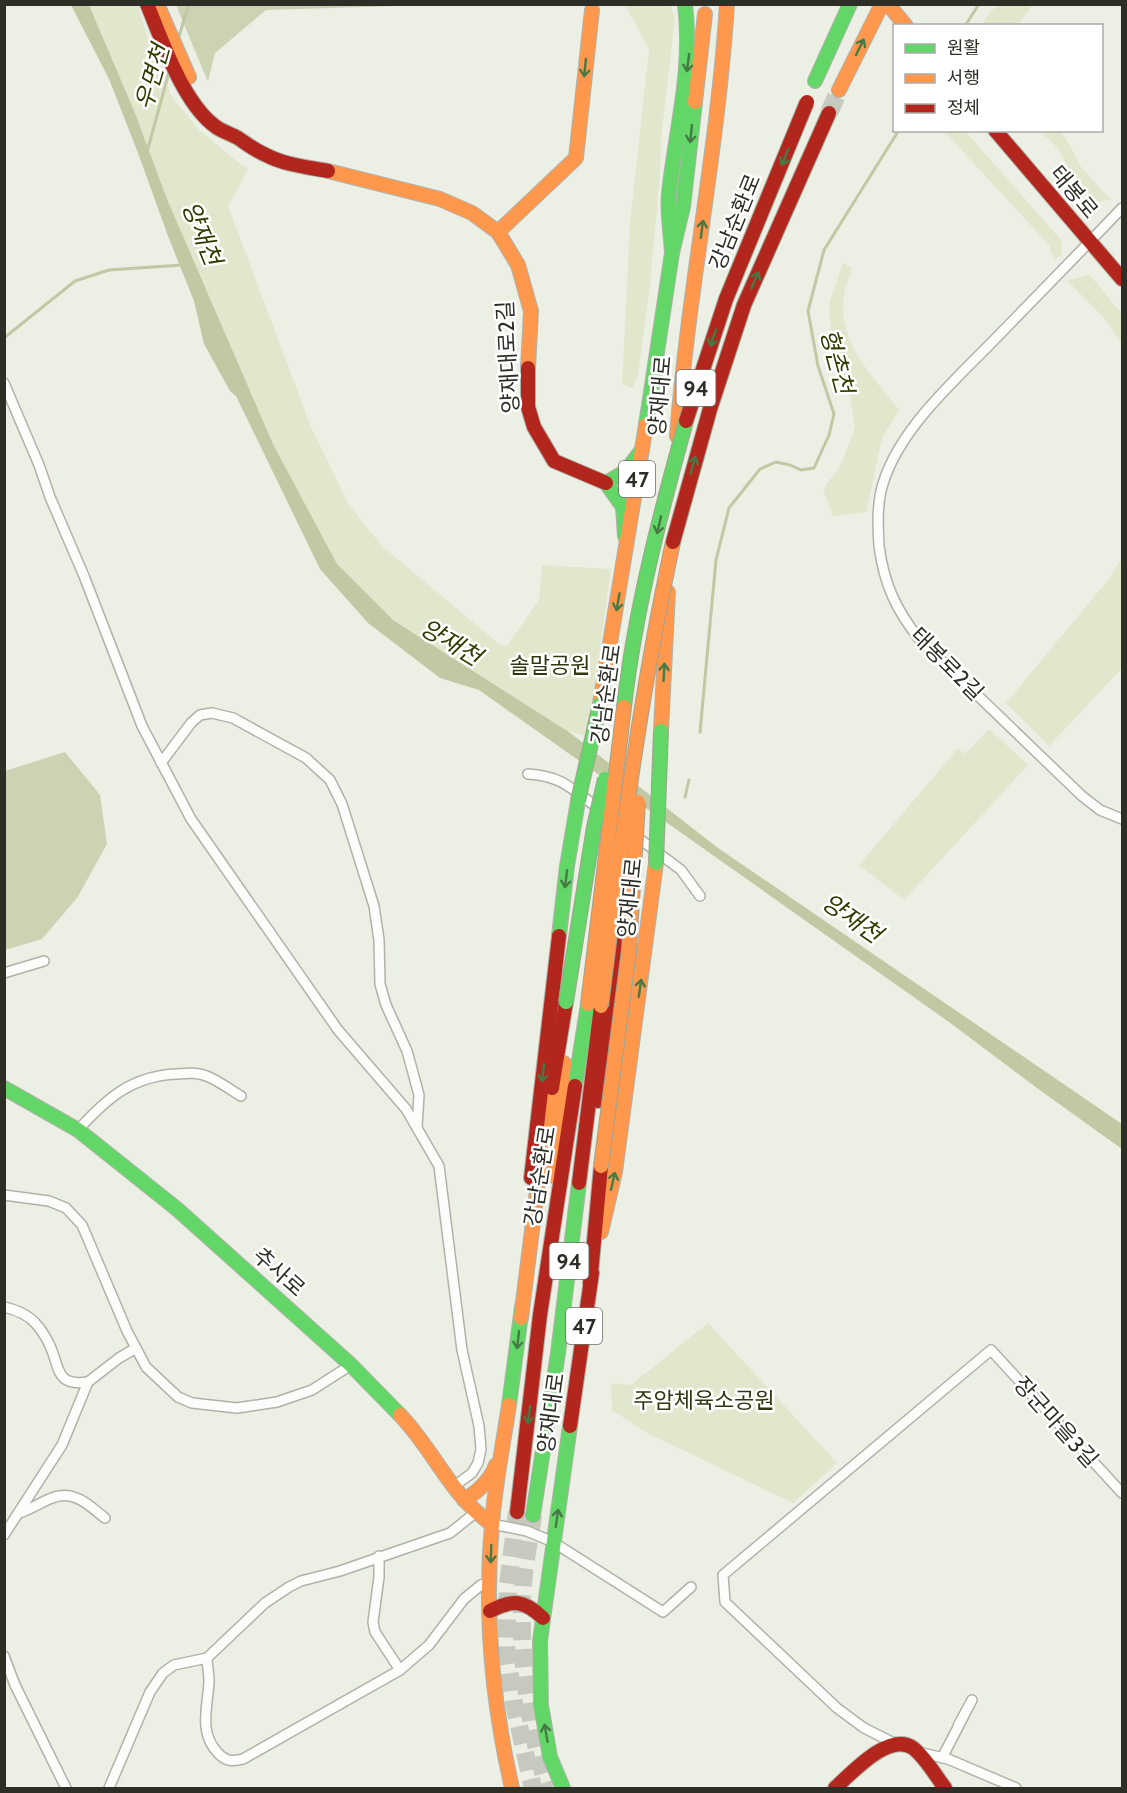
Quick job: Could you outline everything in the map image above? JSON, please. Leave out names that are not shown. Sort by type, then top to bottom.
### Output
[{"type":"main road","name":"양재대로2길","points":[[147,4],[163,29],[203,114],[220,130],[233,135],[254,150],[286,163],[351,176],[440,199],[472,213],[498,232],[518,266],[531,311],[527,387],[528,408],[534,427],[554,461],[606,483]]},
{"type":"main road","name":"양재대로2길","points":[[157,4],[163,29]]},
{"type":"main road","points":[[672,253],[668,196],[689,56],[689,28],[685,4]]},
{"type":"main road","points":[[815,81],[850,4]]},
{"type":"main road","points":[[839,90],[882,4]]},
{"type":"main road","points":[[888,4],[904,24]]},
{"type":"main road","name":"양재대로","points":[[563,1788],[550,1757],[541,1705],[540,1641],[590,1284],[615,1172],[656,863],[658,759],[678,419],[690,308],[721,95],[726,8]]},
{"type":"main road","points":[[498,232],[576,158],[592,10]]},
{"type":"main road","name":"양재대로","points":[[512,1788],[494,1698],[489,1582],[492,1524],[521,1318],[532,1156],[567,866],[577,806],[600,704],[627,552],[672,253],[683,207],[705,14]]},
{"type":"main road","name":"강남순환로","points":[[594,1005],[626,687],[648,571],[687,418],[726,299],[807,102]]},
{"type":"main road","name":"강남순환로","points":[[540,1315],[594,1005],[657,615],[674,536],[710,409],[744,305],[829,113]]},
{"type":"main road","name":"태봉로","points":[[997,132],[1122,279]]},
{"type":"main road","points":[[627,552],[623,507],[606,483],[625,472],[642,450]]},
{"type":"main road","points":[[521,1318],[540,1167],[594,827],[626,687]]},
{"type":"main road","points":[[590,1284],[601,1166],[629,950],[636,850],[639,750],[646,687]]},
{"type":"main road","points":[[558,1353],[590,1159],[617,956],[638,864],[658,759]]},
{"type":"main road","points":[[540,1315],[579,918],[577,806]]},
{"type":"main road","name":"양재대로","points":[[533,1515],[558,1353],[594,1005]]},
{"type":"main road","name":"추사로","points":[[4,1088],[78,1130],[177,1209],[351,1365],[417,1433],[464,1500],[475,1512],[492,1524]]},
{"type":"main road","name":"양재대로","points":[[517,1512],[540,1315]]},
{"type":"main road","points":[[464,1500],[485,1486],[493,1475],[506,1437]]},
{"type":"main road","points":[[490,1611],[511,1602],[520,1602],[533,1608],[543,1618]]},
{"type":"main road","points":[[835,1788],[876,1754],[896,1744],[905,1745],[914,1751],[945,1788]]},
{"type":"street","name":"태봉로2길","points":[[1122,208],[925,412],[890,464],[881,491],[877,522],[881,560],[888,589],[904,621],[920,640],[1082,796],[1100,810],[1122,819]]},
{"type":"street","points":[[4,383],[84,576],[142,726],[191,819],[332,1021],[406,1109],[439,1166],[462,1350],[479,1426],[481,1449],[478,1463],[472,1473],[453,1487]]},
{"type":"street","points":[[161,763],[191,723],[200,715],[212,713],[233,718],[306,758],[330,780],[342,804],[374,906],[379,940],[380,984],[386,1005],[407,1051],[419,1095],[417,1127]]},
{"type":"street","points":[[528,774],[545,775],[558,779],[681,870],[700,896]]},
{"type":"street","points":[[4,973],[44,961]]},
{"type":"street","points":[[78,1130],[99,1108],[123,1089],[147,1077],[193,1073],[208,1077],[241,1096]]},
{"type":"street","points":[[4,1196],[49,1201],[66,1208],[82,1225],[127,1331],[146,1367],[178,1397],[192,1403],[237,1408],[276,1402],[312,1390],[351,1365]]},
{"type":"street","points":[[4,1307],[21,1312],[36,1323],[50,1347],[56,1368],[62,1377],[76,1384],[88,1382],[136,1348]]},
{"type":"street","name":"장군마을3길","points":[[896,1744],[864,1728],[837,1708],[725,1602],[723,1575],[991,1350],[1122,1493]]},
{"type":"street","points":[[4,1535],[62,1445],[88,1382]]},
{"type":"street","points":[[19,1513],[59,1496],[70,1496],[84,1502],[105,1518]]},
{"type":"street","points":[[108,1788],[146,1701],[163,1673],[174,1665],[207,1658],[265,1603],[289,1587],[301,1581],[340,1571],[450,1533],[475,1512]]},
{"type":"street","points":[[492,1524],[526,1531],[553,1542],[663,1612],[691,1587]]},
{"type":"street","points":[[379,1556],[379,1577],[373,1622],[375,1632],[400,1670]]},
{"type":"street","points":[[207,1658],[209,1681],[205,1724],[211,1746],[222,1758],[232,1762],[243,1759],[400,1670],[429,1645],[464,1599],[481,1585],[489,1582]]},
{"type":"street","points":[[4,1656],[15,1685],[66,1788]]},
{"type":"street","points":[[942,1758],[972,1700]]},
{"type":"street","points":[[914,1751],[942,1758],[1016,1788]]},
{"type":"green space","points":[[999,4],[1032,5],[1019,24],[982,24]]},
{"type":"green space","name":"솔말공원","points":[[89,5],[138,5],[148,39],[172,97],[199,130],[248,170],[228,206],[311,427],[349,505],[382,546],[499,644],[507,646],[539,600],[542,565],[611,569],[588,736],[569,732],[393,620],[340,572],[273,444],[167,199],[135,113]]},
{"type":"green space","points":[[625,5],[670,5],[675,18],[661,139],[650,286],[638,376],[632,388],[622,384],[630,224],[649,49]]},
{"type":"green space","points":[[945,132],[966,132],[1062,241],[1061,255],[1054,260],[1049,245]]},
{"type":"green space","points":[[1042,132],[1060,132],[1067,140],[1081,167],[1111,200],[1096,202],[1072,175],[1059,150]]},
{"type":"green space","points":[[843,263],[852,268],[845,292],[843,312],[851,343],[868,371],[899,410],[882,438],[866,512],[833,516],[823,489],[841,465],[855,427],[849,391],[832,340],[829,304]]},
{"type":"green space","points":[[1090,275],[1122,314],[1122,344],[1105,319],[1067,280]]},
{"type":"green space","points":[[1122,558],[1122,668],[1049,746],[1006,703],[1108,580]]},
{"type":"green space","points":[[989,729],[1028,765],[904,900],[859,865],[958,748],[965,754]]},
{"type":"green space","name":"주암체육소공원","points":[[708,1323],[837,1463],[793,1503],[647,1433],[612,1410],[611,1383],[631,1385]]},
{"type":"shaded area","points":[[176,4],[433,5],[266,10],[215,53],[208,82]]},
{"type":"shaded area","points":[[71,5],[89,5],[135,113],[167,199],[273,444],[337,564],[393,620],[569,732],[718,848],[1122,1124],[1122,1149],[949,1022],[479,690],[440,678],[368,623],[320,569],[236,396],[230,391],[204,344],[194,301],[109,79]]},
{"type":"shaded area","points":[[65,752],[100,795],[107,844],[77,898],[42,939],[5,950],[5,771]]},
{"type":"waterway","name":"우면천","points":[[178,40],[190,4]]},
{"type":"waterway","name":"형촌천","points":[[966,24],[979,4]]},
{"type":"waterway","name":"우면천","points":[[147,152],[169,72]]},
{"type":"waterway","name":"형촌천","points":[[700,732],[716,560],[729,508],[760,469],[776,462],[801,470],[814,468],[829,435],[834,414],[818,366],[808,311],[824,250],[898,132]]},
{"type":"waterway","points":[[4,338],[75,281],[109,270],[182,265]]},
{"type":"waterway","name":"형촌천","points":[[685,797],[689,780]]},
{"type":"tunnel","points":[[829,113],[839,90]]},
{"type":"tunnel","points":[[517,1512],[508,1585],[506,1647],[514,1704],[533,1788]]},
{"type":"tunnel","points":[[533,1515],[523,1583],[523,1660],[535,1740],[548,1788]]},
{"type":"traffic: fast","points":[[672,253],[669,200],[687,53],[685,4]]},
{"type":"traffic: fast","points":[[815,81],[850,4]]},
{"type":"traffic: fast","points":[[646,425],[672,253],[683,207],[695,102]]},
{"type":"traffic: fast","points":[[624,707],[642,599],[686,421]]},
{"type":"traffic: fast","points":[[606,483],[625,472],[642,450]]},
{"type":"traffic: fast","points":[[606,483],[623,507],[625,536]]},
{"type":"traffic: fast","points":[[578,801],[600,704]]},
{"type":"traffic: fast","points":[[656,863],[661,731]]},
{"type":"traffic: fast","points":[[566,1002],[594,827],[605,779]]},
{"type":"traffic: fast","points":[[559,936],[567,866],[578,801]]},
{"type":"traffic: fast","points":[[575,1086],[588,1004]]},
{"type":"traffic: fast","points":[[4,1088],[78,1130],[177,1209],[351,1365],[400,1415]]},
{"type":"traffic: fast","points":[[533,1515],[558,1353],[579,1183]]},
{"type":"traffic: fast","points":[[509,1405],[522,1307]]},
{"type":"traffic: fast","points":[[563,1788],[550,1757],[541,1705],[540,1641],[570,1426]]},
{"type":"traffic: slow","points":[[157,4],[189,77]]},
{"type":"traffic: slow","points":[[677,436],[688,328],[717,112],[727,4]]},
{"type":"traffic: slow","points":[[839,90],[882,4]]},
{"type":"traffic: slow","points":[[888,4],[904,24]]},
{"type":"traffic: slow","points":[[498,232],[576,158],[592,10]]},
{"type":"traffic: slow","points":[[695,102],[705,14]]},
{"type":"traffic: slow","points":[[328,171],[440,199],[472,213],[498,232],[518,265],[531,311],[528,368]]},
{"type":"traffic: slow","points":[[600,704],[646,425]]},
{"type":"traffic: slow","points":[[601,1006],[623,831],[650,657],[673,542]]},
{"type":"traffic: slow","points":[[661,731],[668,592]]},
{"type":"traffic: slow","points":[[588,1004],[624,707]]},
{"type":"traffic: slow","points":[[601,1166],[629,950],[638,802]]},
{"type":"traffic: slow","points":[[601,1232],[615,1172],[656,863]]},
{"type":"traffic: slow","points":[[553,1176],[564,1063]]},
{"type":"traffic: slow","points":[[521,1318],[552,1088]]},
{"type":"traffic: slow","points":[[509,1405],[493,1509],[489,1590],[495,1689],[512,1788]]},
{"type":"traffic: slow","points":[[400,1415],[454,1487],[478,1513],[492,1524]]},
{"type":"traffic: slow","points":[[464,1500],[483,1485],[491,1476],[496,1465]]},
{"type":"traffic: jam","points":[[147,4],[176,73],[196,107],[208,120],[221,130],[273,158],[328,171]]},
{"type":"traffic: jam","points":[[686,421],[726,299],[807,102]]},
{"type":"traffic: jam","points":[[673,542],[710,409],[744,305],[829,113]]},
{"type":"traffic: jam","points":[[997,132],[1122,279]]},
{"type":"traffic: jam","points":[[528,368],[528,407],[534,427],[554,461],[606,483]]},
{"type":"traffic: jam","points":[[598,1101],[617,956],[625,924]]},
{"type":"traffic: jam","points":[[531,1178],[559,936]]},
{"type":"traffic: jam","points":[[552,1088],[566,1002]]},
{"type":"traffic: jam","points":[[579,1183],[601,1006]]},
{"type":"traffic: jam","points":[[517,1512],[540,1315],[575,1086]]},
{"type":"traffic: jam","points":[[590,1284],[601,1166]]},
{"type":"traffic: jam","points":[[570,1426],[592,1273]]},
{"type":"traffic: jam","points":[[490,1611],[505,1604],[518,1603],[530,1608],[543,1618]]},
{"type":"traffic: jam","points":[[835,1788],[871,1756],[882,1749],[903,1744],[913,1748],[922,1757],[945,1788]]},
{"type":"water label","name":"양재천","points":[[202,233]]},
{"type":"water label","name":"양재천","points":[[451,642]]},
{"type":"water label","name":"양재천","points":[[852,918]]}]
